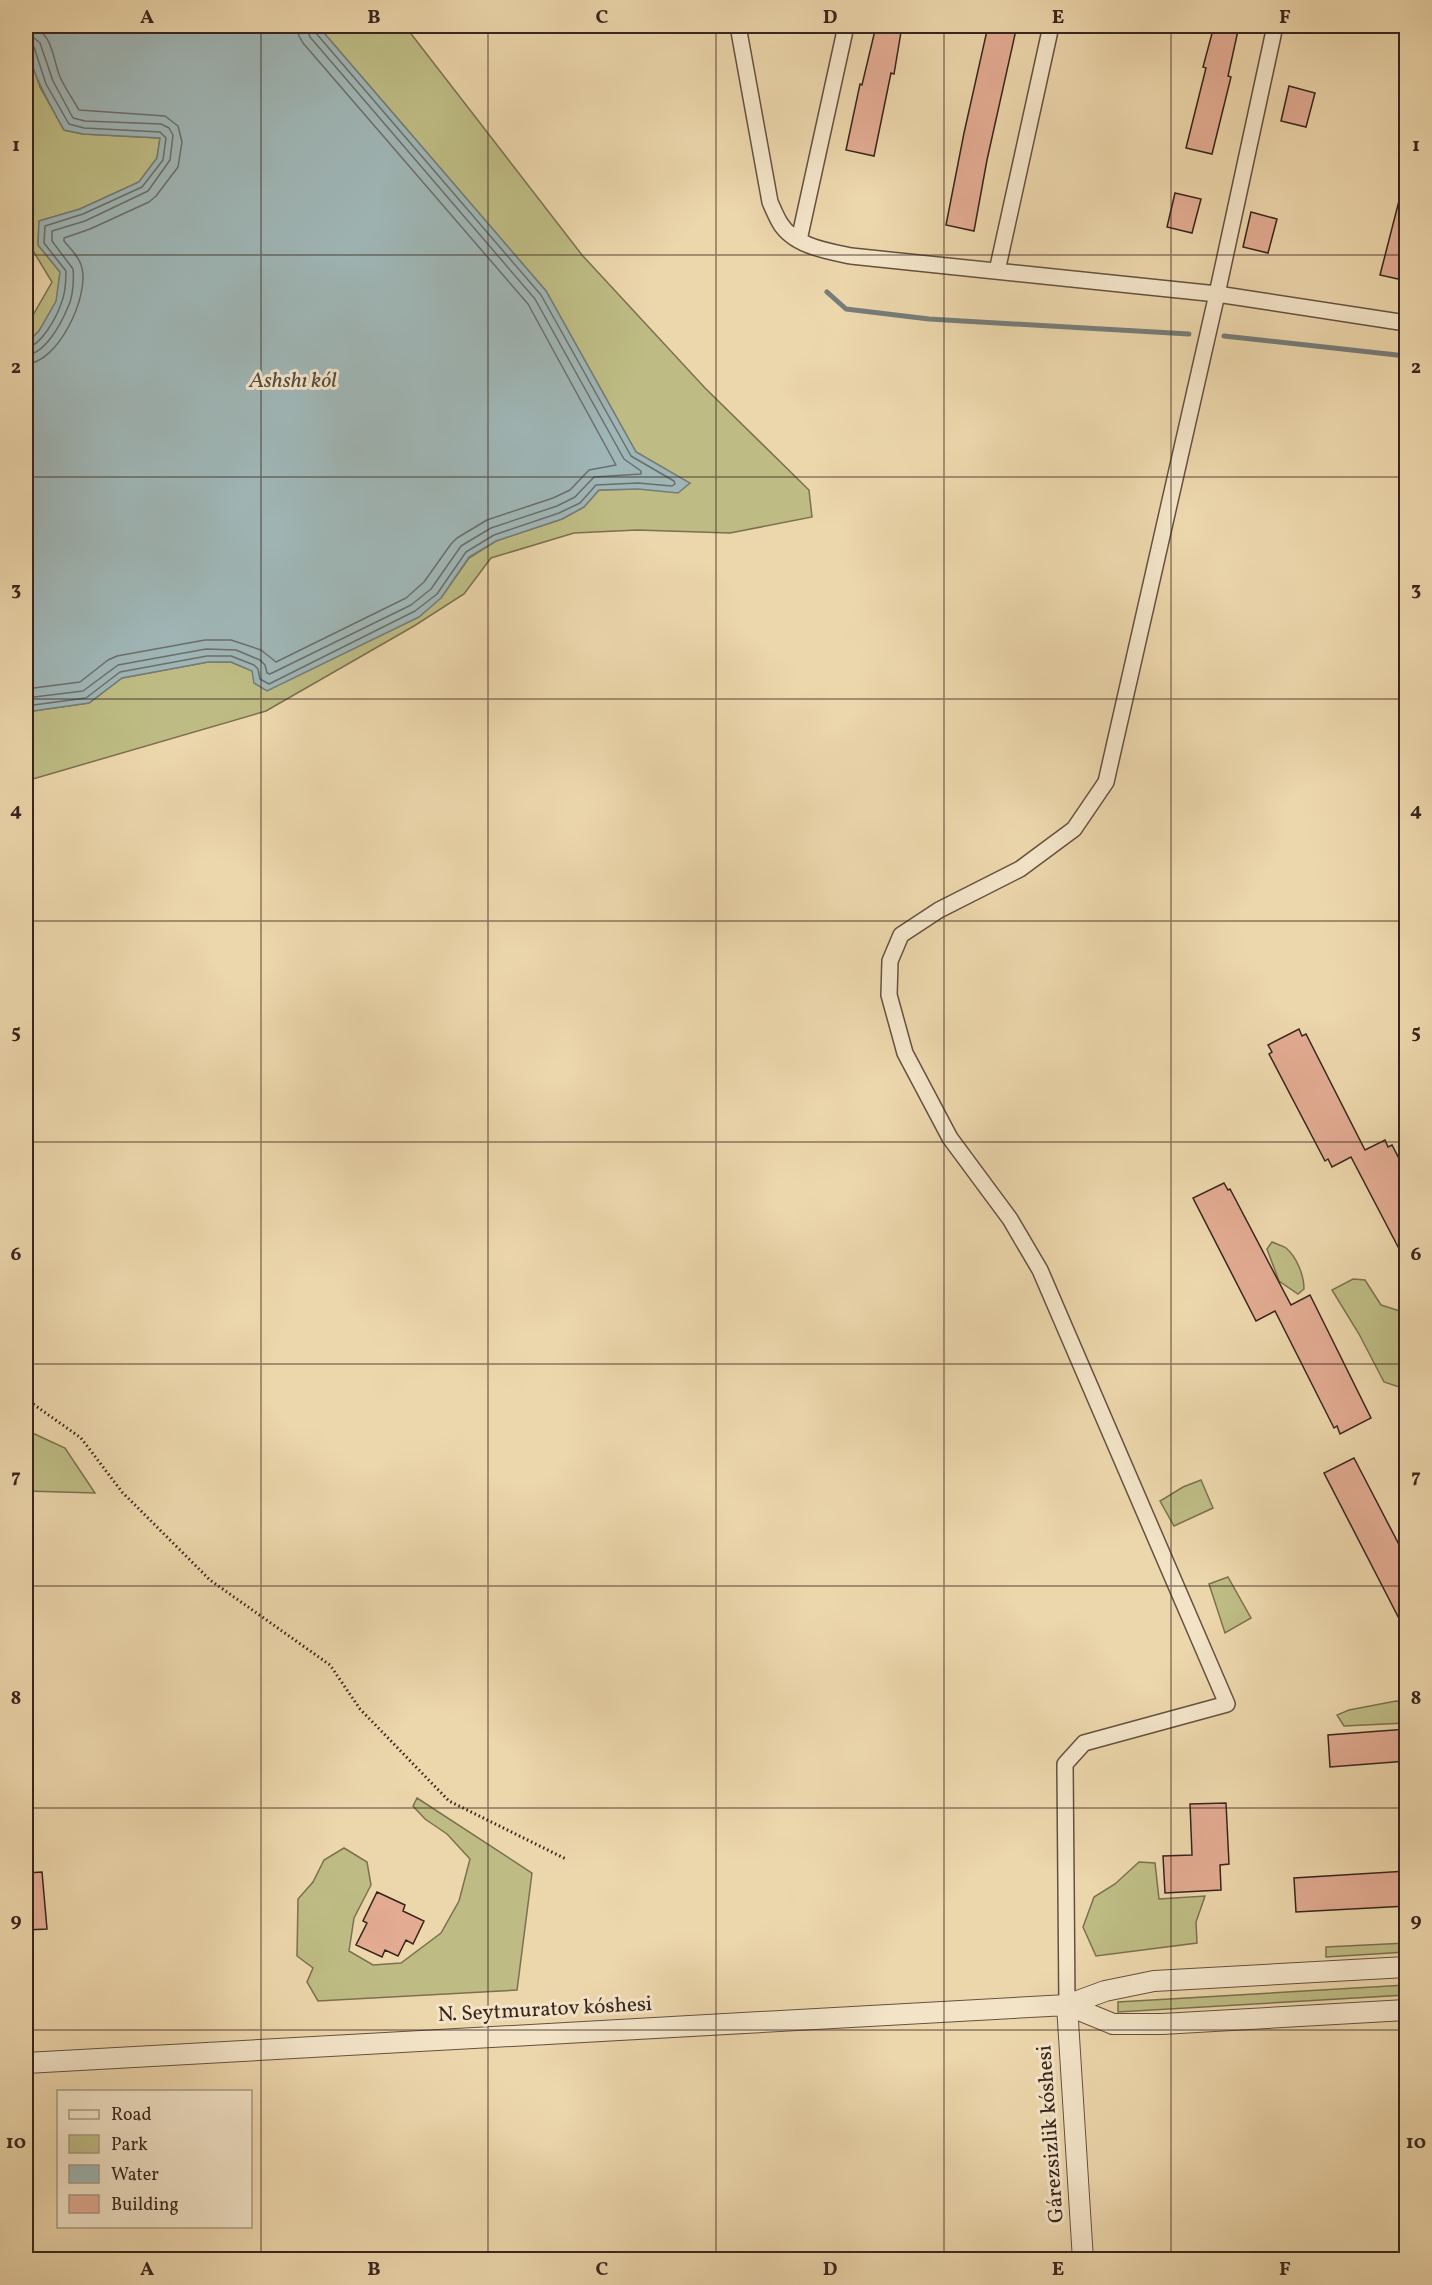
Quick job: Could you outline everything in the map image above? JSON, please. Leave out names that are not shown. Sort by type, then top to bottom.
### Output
[{"type":"street","points":[[738,26],[770,202],[781,225],[799,240],[823,250],[851,256],[1217,294],[1407,323]]},
{"type":"street","points":[[799,240],[846,26]]},
{"type":"street","points":[[997,271],[1051,26]]},
{"type":"street","points":[[1066,2005],[1065,1764],[1084,1743],[1227,1704],[1040,1270],[1010,1219],[950,1138],[905,1053],[889,995],[890,961],[901,935],[939,910],[1020,869],[1074,829],[1106,782],[1217,294],[1275,26]]},
{"type":"street","points":[[1066,2005],[1105,1990],[1154,1981],[1407,1967]]},
{"type":"street","points":[[1066,2005],[1113,2024],[1162,2024],[1407,2010]]},
{"type":"street","name":"N. Seytmuratov kóshesi","points":[[26,2063],[1066,2005]]},
{"type":"street","name":"Gárezsizlik kóshesi","points":[[1066,2005],[1083,2259]]},
{"type":"path","points":[[26,1399],[81,1438],[122,1492],[210,1580],[330,1665],[360,1708],[449,1801],[566,1859]]},
{"type":"green space","points":[[318,26],[405,26],[582,255],[705,388],[809,490],[812,517],[730,533],[637,530],[574,533],[491,558],[464,594],[414,626],[266,711],[26,781],[26,712],[89,703],[122,678],[208,662],[231,662],[253,671],[441,598],[469,558],[496,541],[562,519],[584,507],[599,490],[638,489],[689,483],[636,452],[546,291]]},
{"type":"green space","points":[[26,46],[40,87],[64,130],[83,134],[160,138],[157,158],[139,182],[80,209],[39,221],[38,245],[60,272],[57,301],[39,331],[26,344],[26,323],[52,282],[26,239]]},
{"type":"green space","points":[[1272,1242],[1286,1248],[1297,1262],[1304,1284],[1304,1289],[1298,1294],[1279,1281],[1267,1249]]},
{"type":"green space","points":[[1353,1279],[1365,1280],[1381,1305],[1400,1311],[1406,1348],[1406,1380],[1399,1387],[1384,1382],[1359,1334],[1332,1290]]},
{"type":"green space","points":[[26,1430],[65,1448],[95,1493],[26,1491]]},
{"type":"green space","points":[[1201,1480],[1213,1508],[1174,1526],[1160,1501],[1183,1487]]},
{"type":"green space","points":[[1228,1577],[1251,1618],[1225,1633],[1209,1584]]},
{"type":"green space","points":[[1396,1701],[1406,1702],[1406,1723],[1344,1726],[1337,1715],[1349,1710]]},
{"type":"green space","points":[[417,1798],[532,1873],[517,1990],[318,2001],[307,1982],[313,1968],[297,1956],[298,1899],[313,1882],[324,1860],[344,1848],[367,1862],[371,1885],[354,1918],[349,1951],[373,1965],[401,1963],[441,1933],[459,1901],[470,1859],[447,1834],[425,1819],[413,1806]]},
{"type":"green space","points":[[1139,1862],[1155,1863],[1159,1899],[1205,1896],[1196,1922],[1197,1943],[1096,1956],[1083,1927],[1094,1897],[1115,1884]]},
{"type":"green space","points":[[1406,1943],[1406,1952],[1326,1957],[1326,1947]]},
{"type":"green space","points":[[1406,1985],[1406,1995],[1118,2012],[1118,2002]]},
{"type":"water","name":"Ashshı kól","points":[[26,26],[318,26],[546,291],[636,452],[690,483],[678,493],[638,489],[599,490],[584,507],[562,519],[496,541],[469,557],[441,598],[419,617],[267,691],[254,683],[252,671],[231,662],[208,662],[122,678],[89,703],[26,712],[26,344],[39,331],[56,301],[60,272],[38,245],[39,221],[80,209],[139,182],[157,158],[160,138],[83,134],[64,130],[33,67]]},
{"type":"building","points":[[876,26],[902,26],[894,74],[891,73],[874,156],[846,150],[860,84],[862,85]]},
{"type":"building","points":[[988,26],[1016,30],[974,231],[946,225]]},
{"type":"building","points":[[1214,26],[1239,26],[1228,76],[1231,77],[1212,154],[1186,148]]},
{"type":"building","points":[[1289,86],[1315,93],[1306,127],[1281,121]]},
{"type":"building","points":[[1175,193],[1201,199],[1192,233],[1167,227]]},
{"type":"building","points":[[1401,193],[1407,193],[1407,281],[1380,275]]},
{"type":"building","points":[[1251,212],[1277,219],[1268,253],[1243,247]]},
{"type":"building","points":[[1299,1029],[1302,1036],[1306,1034],[1365,1150],[1385,1140],[1388,1147],[1392,1145],[1407,1174],[1407,1264],[1351,1157],[1332,1167],[1328,1159],[1325,1161],[1269,1054],[1272,1052],[1268,1045]]},
{"type":"building","points":[[1224,1183],[1228,1190],[1230,1189],[1291,1305],[1310,1295],[1371,1418],[1340,1434],[1337,1426],[1334,1428],[1275,1311],[1256,1321],[1193,1198]]},
{"type":"building","points":[[1354,1458],[1407,1560],[1407,1634],[1324,1473]]},
{"type":"building","points":[[1407,1729],[1407,1761],[1330,1767],[1328,1735]]},
{"type":"building","points":[[1226,1803],[1229,1864],[1220,1865],[1221,1890],[1165,1893],[1163,1856],[1192,1855],[1190,1804]]},
{"type":"building","points":[[1407,1871],[1407,1906],[1296,1912],[1294,1878]]},
{"type":"building","points":[[42,1872],[47,1929],[26,1930],[26,1873]]},
{"type":"building","points":[[377,1892],[405,1905],[403,1911],[424,1921],[413,1944],[406,1940],[398,1956],[385,1950],[382,1957],[356,1945],[367,1923],[363,1921]]},
{"type":"waterway","points":[[827,292],[846,309],[929,319],[1189,334]]},
{"type":"waterway","points":[[1224,336],[1406,356]]}]
